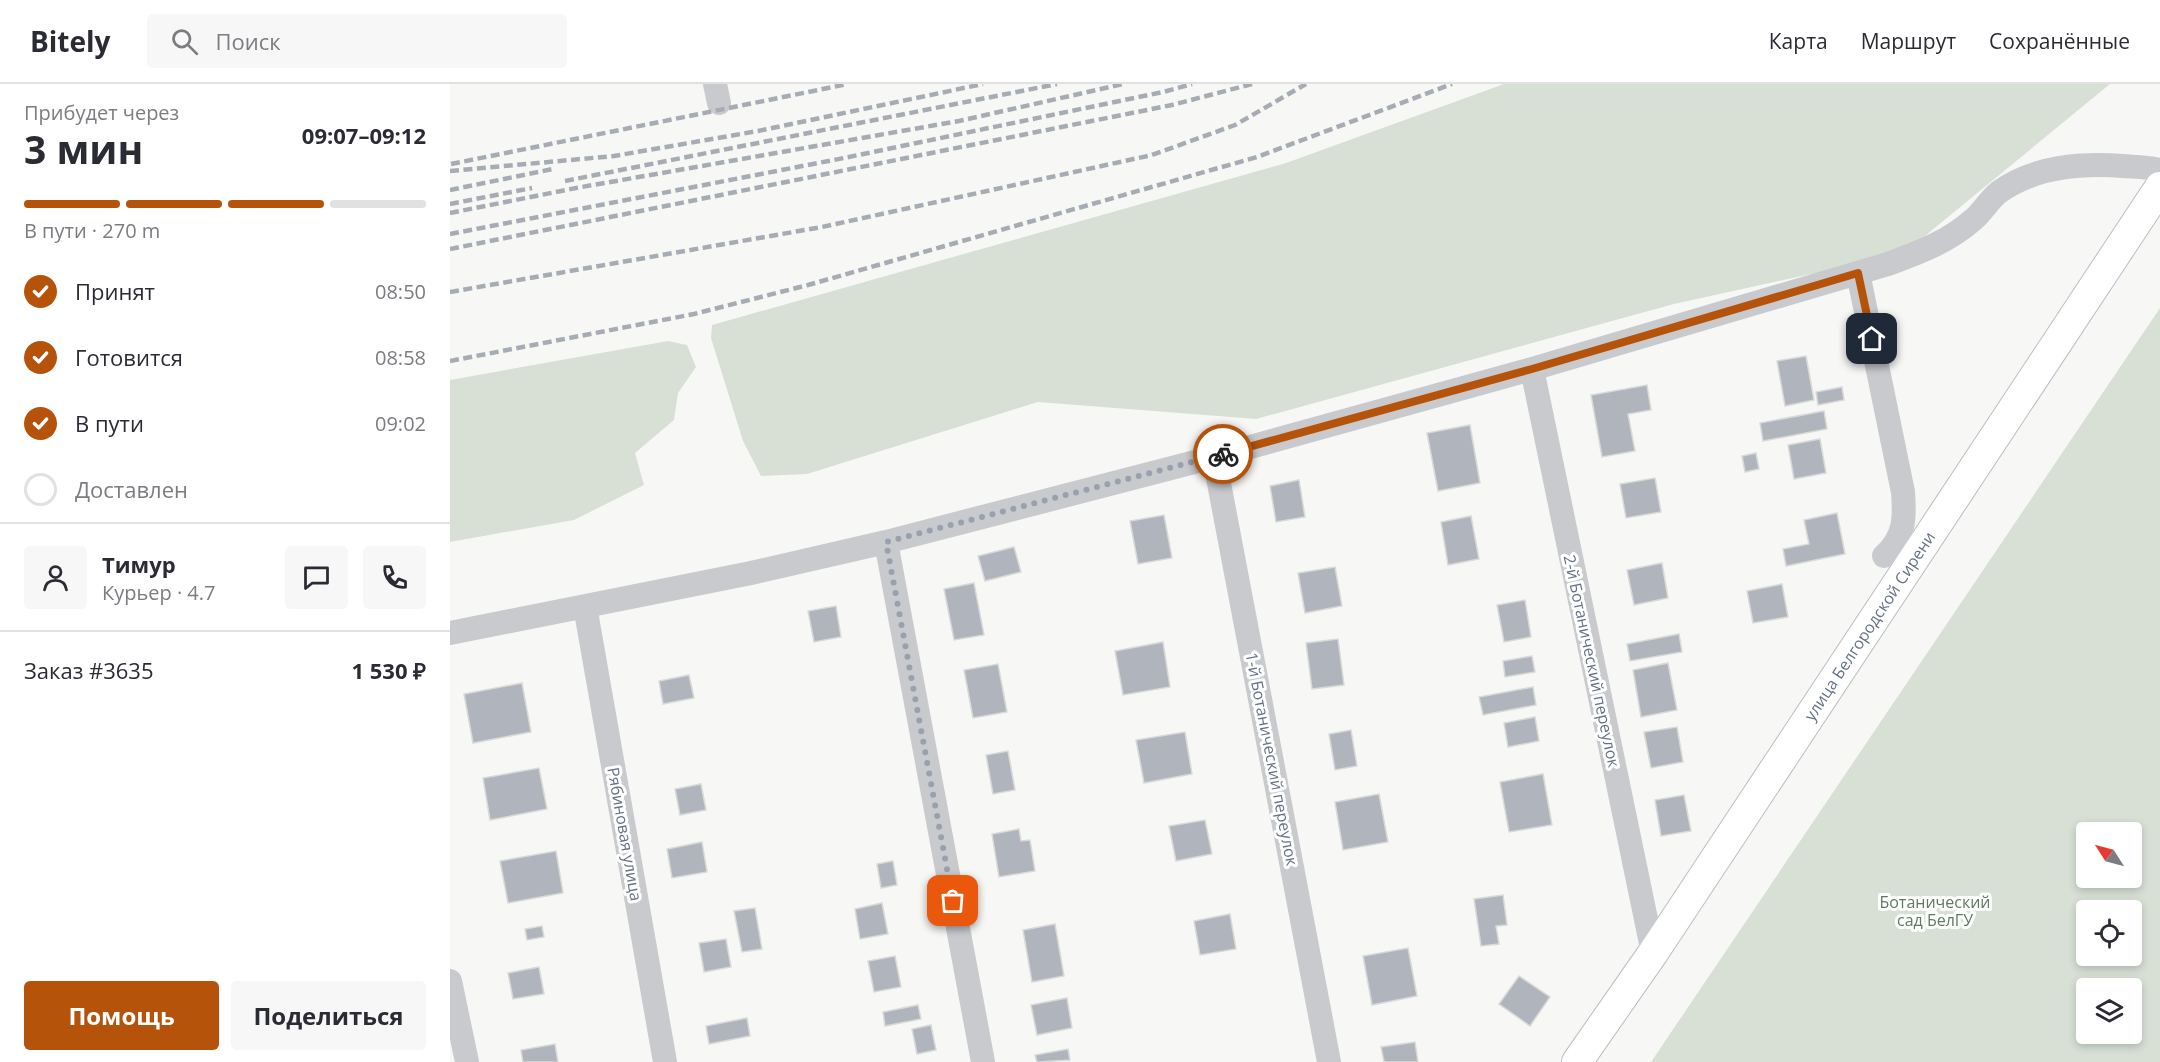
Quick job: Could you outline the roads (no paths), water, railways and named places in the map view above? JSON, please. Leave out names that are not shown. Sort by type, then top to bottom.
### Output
[{"type":"main road","name":"улица Белгородской Сирени","points":[[1577,1062],[1653,952],[2100,275],[2160,188]]},
{"type":"street","points":[[450,633],[750,573],[886,542],[1214,457],[1532,369],[1858,273],[1933,247],[1975,218],[1999,193],[2024,179],[2057,168],[2091,164],[2160,170]]},
{"type":"street","points":[[1858,273],[1904,492],[1903,527],[1893,548],[1884,556]]},
{"type":"street","name":"2-й Ботанический переулок","points":[[1532,369],[1653,952]]},
{"type":"street","name":"1-й Ботанический переулок","points":[[1214,457],[1329,1062]]},
{"type":"street","points":[[886,542],[983,1062]]},
{"type":"street","name":"Рябиновая улица","points":[[585,606],[665,1062]]},
{"type":"street","points":[[450,981],[466,1062]]},
{"type":"railway","points":[[451,164],[848,84]]},
{"type":"railway","points":[[450,171],[614,156],[758,131],[983,84]]},
{"type":"railway","points":[[565,181],[1057,84]]},
{"type":"railway","points":[[450,213],[576,188],[959,121],[1123,84]]},
{"type":"railway","points":[[450,234],[844,158],[1192,84]]},
{"type":"railway","points":[[450,249],[1172,105],[1252,84]]},
{"type":"railway","points":[[450,292],[822,227],[1152,155],[1235,125],[1306,84]]},
{"type":"railway","points":[[450,361],[694,314],[808,285],[1257,157],[1452,84]]},
{"type":"railway","points":[[450,190],[553,169]]},
{"type":"railway","points":[[450,204],[532,188]]},
{"type":"park label","name":"Ботанический сад БелГУ","points":[[1935,911]]}]
